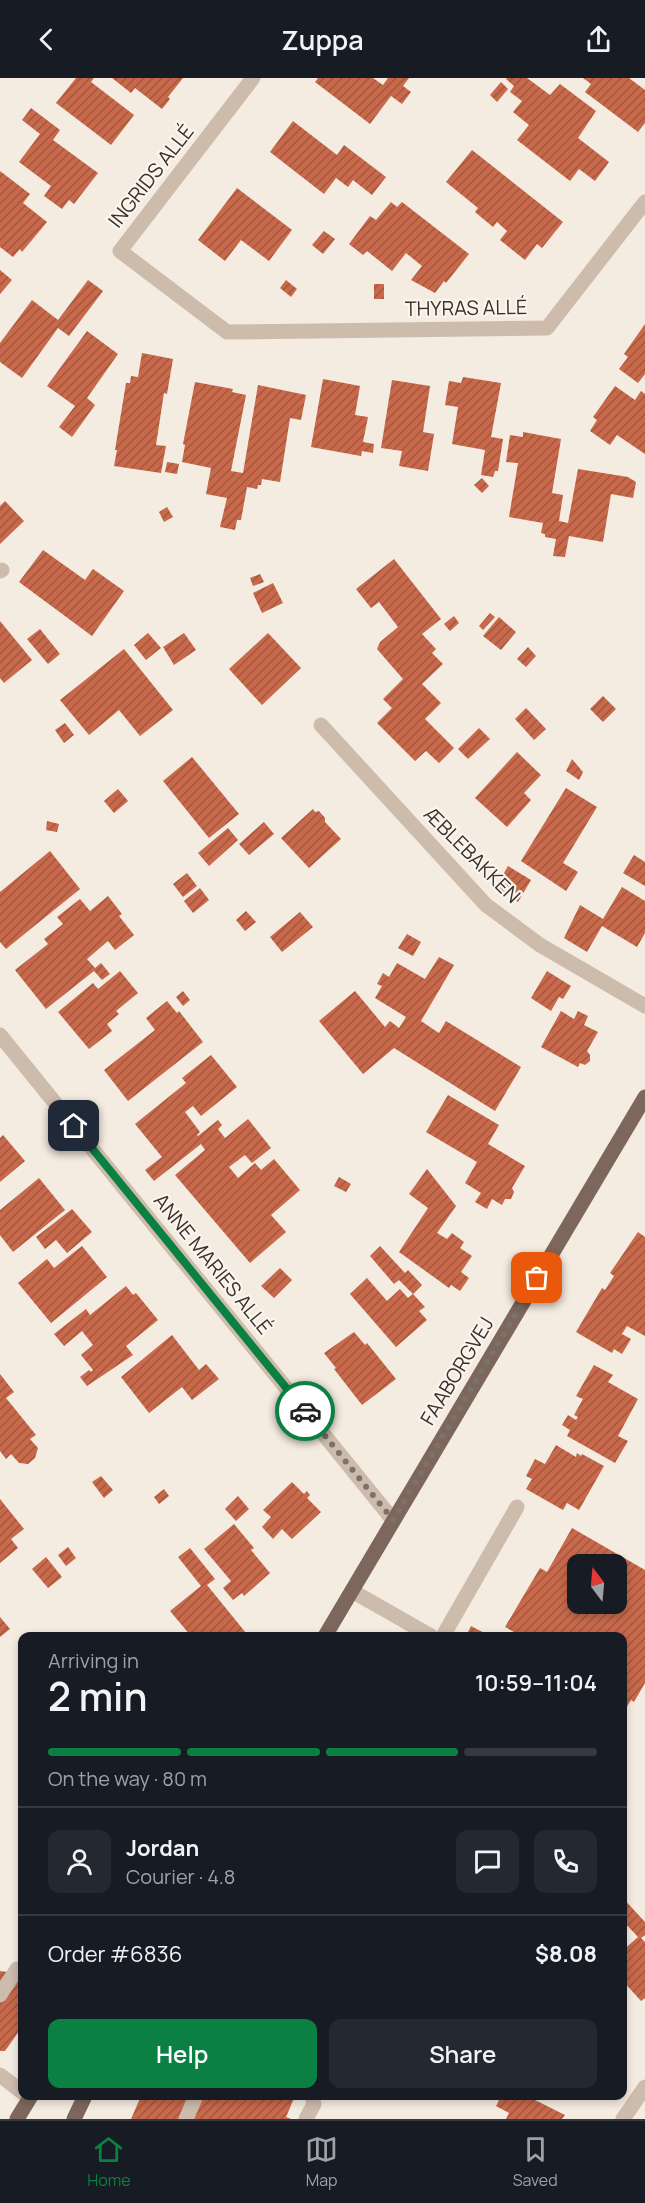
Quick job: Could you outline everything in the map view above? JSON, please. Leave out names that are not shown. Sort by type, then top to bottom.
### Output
[{"type":"main road","name":"FAABORGVEJ","points":[[328,1632],[645,1097]]},
{"type":"main road","points":[[17,2119],[26,2100]]},
{"type":"main road","points":[[74,2119],[83,2100]]},
{"type":"street","name":"INGRIDS ALLÉ","points":[[227,332],[120,251],[253,78]]},
{"type":"street","name":"THYRAS ALLÉ","points":[[227,332],[547,328],[645,202]]},
{"type":"street","name":"ÆBLEBAKKEN","points":[[321,725],[486,905],[540,945],[645,1006]]},
{"type":"street","name":"ANNE MARIES ALLÉ","points":[[0,1035],[393,1520]]},
{"type":"street","points":[[445,1632],[517,1508]]},
{"type":"street","points":[[352,1591],[424,1632]]},
{"type":"street","points":[[0,1995],[18,1969]]},
{"type":"street","points":[[0,2075],[18,2088]]},
{"type":"street","points":[[623,2119],[645,2087]]},
{"type":"street","points":[[186,2119],[194,2100]]},
{"type":"street","points":[[306,2119],[314,2104],[313,2100]]},
{"type":"building","points":[[76,78],[94,78],[91,82],[134,115],[111,145],[56,103]]},
{"type":"building","points":[[112,78],[183,78],[162,109],[135,88],[131,93]]},
{"type":"building","points":[[318,78],[373,78],[383,85],[388,78],[409,78],[403,86],[411,92],[402,104],[391,96],[370,124],[315,82]]},
{"type":"building","points":[[507,78],[527,78],[550,95],[560,84],[596,111],[578,138],[609,162],[595,181],[579,169],[570,181],[517,140],[529,125],[513,112],[522,101],[510,92],[514,86]]},
{"type":"building","points":[[583,78],[629,78],[645,90],[645,123],[638,132],[585,92],[591,84]]},
{"type":"building","points":[[501,82],[508,89],[497,102],[490,95]]},
{"type":"building","points":[[31,108],[60,130],[53,140],[98,173],[74,204],[69,200],[62,209],[44,196],[51,186],[19,162],[40,134],[22,120]]},
{"type":"building","points":[[293,121],[337,155],[344,145],[386,177],[372,195],[353,180],[348,187],[336,178],[324,194],[270,152]]},
{"type":"building","points":[[472,150],[563,222],[542,248],[537,244],[525,260],[500,240],[507,231],[497,222],[493,227],[475,212],[478,208],[446,182]]},
{"type":"building","points":[[0,171],[30,194],[23,203],[47,222],[22,252],[20,249],[13,257],[0,247]]},
{"type":"building","points":[[237,188],[292,230],[269,261],[241,240],[225,261],[198,240]]},
{"type":"building","points":[[391,202],[397,207],[402,202],[469,254],[435,293],[411,280],[422,266],[406,253],[392,271],[367,251],[363,255],[349,244],[370,216],[376,220]]},
{"type":"building","points":[[324,231],[335,239],[323,254],[312,245]]},
{"type":"building","points":[[0,270],[12,280],[0,294]]},
{"type":"building","points":[[88,280],[103,291],[69,336],[58,328],[22,378],[0,362],[0,343],[32,300],[58,320]]},
{"type":"building","points":[[286,280],[297,289],[291,297],[280,288]]},
{"type":"building","points":[[374,284],[384,284],[384,299],[374,299]]},
{"type":"building","points":[[645,324],[645,374],[638,383],[619,369],[628,357],[624,354]]},
{"type":"building","points":[[87,331],[118,354],[87,398],[95,405],[72,437],[59,427],[75,406],[47,386]]},
{"type":"building","points":[[142,353],[173,359],[167,394],[164,393],[156,445],[166,446],[161,473],[114,466],[126,383],[130,383],[131,376],[138,377]]},
{"type":"building","points":[[463,377],[501,383],[491,437],[503,439],[498,471],[495,471],[493,477],[481,475],[485,450],[452,444],[458,407],[445,405],[449,381],[461,383]]},
{"type":"building","points":[[323,379],[360,386],[355,415],[368,417],[363,442],[374,444],[373,453],[362,451],[361,456],[311,447]]},
{"type":"building","points":[[392,380],[430,386],[423,432],[434,434],[428,471],[399,466],[402,451],[381,448]]},
{"type":"building","points":[[195,382],[233,389],[232,392],[246,395],[231,471],[243,473],[258,385],[306,395],[301,420],[290,418],[280,482],[262,479],[257,489],[247,487],[241,520],[237,520],[235,530],[220,527],[227,498],[206,494],[211,468],[182,462],[185,445],[183,444]]},
{"type":"building","points":[[615,386],[635,400],[641,391],[645,394],[645,454],[617,435],[610,445],[590,431],[597,420],[593,417]]},
{"type":"building","points":[[523,432],[561,439],[552,493],[563,495],[559,521],[568,523],[578,469],[628,477],[636,482],[633,498],[611,494],[603,542],[569,536],[565,557],[553,556],[556,539],[545,537],[545,534],[541,533],[543,523],[509,517],[518,463],[506,462],[510,435],[523,437]]},
{"type":"building","points":[[167,462],[179,464],[177,474],[165,472]]},
{"type":"building","points":[[482,478],[489,486],[482,493],[474,485]]},
{"type":"building","points":[[5,501],[24,521],[0,544],[0,506]]},
{"type":"building","points":[[167,507],[173,517],[164,522],[159,512]]},
{"type":"building","points":[[43,550],[85,580],[93,569],[124,591],[92,636],[19,582]]},
{"type":"building","points":[[394,559],[441,619],[422,634],[436,649],[432,653],[443,664],[422,684],[441,703],[425,719],[454,748],[439,763],[426,751],[415,761],[377,723],[392,708],[383,699],[403,679],[377,649],[380,642],[398,627],[379,602],[371,608],[356,589]]},
{"type":"building","points":[[260,574],[264,582],[253,586],[250,578]]},
{"type":"building","points":[[273,583],[283,603],[262,613],[253,593]]},
{"type":"building","points":[[490,613],[495,617],[483,630],[479,626]]},
{"type":"building","points":[[454,616],[459,623],[450,631],[444,624]]},
{"type":"building","points":[[499,617],[516,632],[501,650],[483,636]]},
{"type":"building","points":[[0,621],[32,660],[4,683],[0,678]]},
{"type":"building","points":[[40,629],[60,654],[48,664],[27,639]]},
{"type":"building","points":[[148,633],[161,648],[146,660],[134,645]]},
{"type":"building","points":[[184,633],[196,650],[174,665],[163,647]]},
{"type":"building","points":[[268,633],[301,668],[262,705],[229,669]]},
{"type":"building","points":[[528,647],[536,656],[526,667],[517,659]]},
{"type":"building","points":[[124,649],[173,710],[140,736],[119,710],[89,735],[60,700]]},
{"type":"building","points":[[603,696],[616,709],[603,722],[590,709]]},
{"type":"building","points":[[526,708],[546,729],[534,740],[515,719]]},
{"type":"building","points":[[65,723],[74,735],[64,743],[55,730]]},
{"type":"building","points":[[479,728],[490,739],[468,759],[458,749]]},
{"type":"building","points":[[517,752],[541,775],[524,793],[531,800],[507,827],[475,798]]},
{"type":"building","points":[[192,757],[239,814],[209,838],[163,781]]},
{"type":"building","points":[[572,759],[583,772],[579,780],[566,771]]},
{"type":"building","points":[[566,788],[597,807],[563,863],[578,872],[566,891],[521,861]]},
{"type":"building","points":[[118,789],[128,801],[114,813],[104,801]]},
{"type":"building","points":[[313,809],[315,812],[319,811],[325,818],[325,822],[341,839],[309,868],[281,838]]},
{"type":"building","points":[[47,821],[59,824],[57,832],[46,830]]},
{"type":"building","points":[[264,822],[274,834],[249,855],[239,844]]},
{"type":"building","points":[[228,828],[238,840],[209,866],[198,853]]},
{"type":"building","points":[[50,851],[80,889],[6,949],[0,942],[0,892]]},
{"type":"building","points":[[634,855],[645,862],[645,886],[623,873]]},
{"type":"building","points":[[508,866],[531,880],[518,902],[496,887]]},
{"type":"building","points":[[187,873],[197,886],[183,897],[173,884]]},
{"type":"building","points":[[622,887],[645,901],[645,933],[637,947],[602,926],[587,952],[564,938],[580,905],[603,919]]},
{"type":"building","points":[[200,888],[209,900],[193,913],[184,901]]},
{"type":"building","points":[[108,896],[122,914],[119,916],[134,935],[115,950],[108,941],[87,959],[95,968],[101,963],[110,974],[102,980],[94,971],[46,1009],[15,970],[48,944],[44,939],[63,924],[57,917],[80,899],[90,911]]},
{"type":"building","points":[[246,911],[256,922],[245,931],[236,920]]},
{"type":"building","points":[[300,912],[313,927],[282,952],[270,937]]},
{"type":"building","points":[[407,934],[421,942],[413,956],[398,948]]},
{"type":"building","points":[[439,957],[454,965],[421,1021],[439,1033],[446,1021],[521,1067],[495,1111],[394,1048],[363,1074],[319,1021],[355,991],[385,1027],[390,1021],[399,1028],[406,1017],[375,998],[382,986],[377,984],[383,973],[389,977],[397,963],[425,979]]},
{"type":"building","points":[[120,971],[138,993],[116,1011],[119,1014],[107,1024],[112,1031],[89,1049],[58,1012],[93,983],[98,989]]},
{"type":"building","points":[[547,971],[571,986],[563,999],[559,997],[551,1011],[531,998]]},
{"type":"building","points":[[183,991],[190,1000],[183,1006],[176,997]]},
{"type":"building","points":[[167,1001],[177,1013],[179,1011],[203,1042],[128,1101],[104,1070],[155,1030],[146,1018]]},
{"type":"building","points":[[561,1011],[574,1019],[578,1011],[588,1016],[584,1025],[598,1032],[587,1051],[590,1061],[585,1065],[580,1063],[578,1067],[541,1047]]},
{"type":"building","points":[[211,1055],[237,1087],[201,1116],[193,1106],[185,1112],[200,1132],[197,1135],[218,1120],[222,1125],[218,1129],[225,1138],[248,1119],[271,1148],[252,1163],[245,1155],[229,1167],[238,1178],[255,1163],[261,1170],[274,1159],[300,1190],[271,1215],[286,1232],[250,1263],[175,1175],[205,1150],[201,1144],[154,1181],[145,1170],[162,1157],[135,1124],[186,1083],[182,1078]]},
{"type":"building","points":[[448,1095],[499,1125],[488,1144],[525,1166],[512,1188],[514,1192],[511,1199],[505,1199],[502,1205],[492,1199],[487,1209],[475,1202],[481,1193],[465,1183],[477,1162],[426,1132]]},
{"type":"building","points":[[3,1135],[25,1161],[0,1182],[0,1138]]},
{"type":"building","points":[[427,1169],[456,1206],[437,1233],[447,1239],[452,1233],[464,1242],[460,1248],[472,1256],[461,1272],[469,1278],[460,1291],[451,1285],[449,1288],[399,1252],[428,1208],[409,1194]]},
{"type":"building","points":[[339,1177],[351,1184],[346,1192],[334,1186]]},
{"type":"building","points":[[39,1178],[65,1210],[13,1252],[0,1235],[0,1210]]},
{"type":"building","points":[[72,1209],[92,1232],[67,1253],[56,1240],[45,1249],[36,1237]]},
{"type":"building","points":[[638,1232],[645,1237],[645,1336],[627,1326],[622,1334],[631,1339],[622,1354],[614,1349],[612,1353],[576,1332],[602,1288],[605,1290],[614,1276],[610,1273]]},
{"type":"building","points":[[82,1246],[107,1277],[51,1323],[18,1283],[47,1259],[54,1268]]},
{"type":"building","points":[[380,1246],[405,1273],[408,1270],[422,1285],[413,1294],[399,1280],[394,1284],[370,1256]]},
{"type":"building","points":[[280,1268],[292,1280],[274,1298],[261,1286]]},
{"type":"building","points":[[367,1278],[387,1301],[400,1289],[408,1298],[413,1294],[425,1307],[419,1311],[427,1320],[396,1347],[350,1294]]},
{"type":"building","points":[[126,1286],[133,1295],[136,1293],[158,1320],[126,1346],[133,1355],[87,1386],[80,1377],[89,1370],[91,1372],[93,1370],[81,1355],[93,1345],[82,1331],[64,1346],[54,1334],[86,1309],[90,1315]]},
{"type":"building","points":[[354,1332],[365,1345],[367,1343],[396,1379],[362,1405],[324,1353]]},
{"type":"building","points":[[172,1335],[199,1370],[206,1364],[219,1379],[192,1400],[182,1387],[149,1413],[121,1377]]},
{"type":"building","points":[[594,1365],[613,1375],[608,1382],[638,1399],[618,1436],[628,1441],[615,1463],[567,1436],[570,1430],[562,1425],[568,1415],[576,1420],[578,1417],[574,1415],[583,1399],[576,1396]]},
{"type":"building","points":[[0,1374],[14,1392],[6,1398],[36,1435],[30,1439],[38,1448],[35,1458],[28,1464],[19,1463],[11,1454],[6,1459],[0,1451]]},
{"type":"building","points":[[556,1445],[576,1457],[577,1453],[581,1456],[582,1454],[604,1466],[579,1510],[567,1503],[563,1510],[526,1489],[532,1479],[526,1476],[535,1459],[545,1464]]},
{"type":"building","points":[[101,1476],[113,1490],[104,1498],[92,1482]]},
{"type":"building","points":[[292,1482],[304,1494],[307,1491],[310,1495],[307,1498],[321,1512],[292,1539],[282,1529],[273,1539],[262,1527],[271,1517],[263,1510]]},
{"type":"building","points":[[164,1489],[169,1496],[159,1504],[154,1497]]},
{"type":"building","points":[[238,1496],[249,1509],[236,1521],[225,1509]]},
{"type":"building","points":[[0,1499],[24,1529],[11,1539],[18,1548],[0,1563]]},
{"type":"building","points":[[234,1524],[254,1548],[251,1550],[270,1573],[244,1596],[242,1593],[233,1600],[223,1588],[231,1581],[204,1549]]},
{"type":"building","points":[[572,1528],[617,1554],[567,1554],[567,1614],[627,1614],[627,1560],[645,1570],[645,1683],[634,1702],[631,1700],[627,1707],[627,1632],[514,1632],[505,1627],[540,1568],[547,1572]]},
{"type":"building","points":[[68,1547],[76,1558],[66,1566],[58,1555]]},
{"type":"building","points":[[190,1548],[215,1579],[207,1585],[245,1632],[188,1632],[170,1611],[201,1586],[178,1557]]},
{"type":"building","points":[[46,1557],[62,1577],[48,1588],[32,1569]]},
{"type":"building","points":[[0,1617],[10,1629],[0,1637]]},
{"type":"building","points":[[471,1626],[482,1632],[468,1632]]},
{"type":"building","points":[[627,1902],[645,1922],[645,1935],[641,1938],[645,1942],[645,1998],[641,2001],[627,1986],[627,1947],[638,1937],[627,1925]]},
{"type":"building","points":[[0,1971],[18,1973],[18,2033],[5,2051],[0,2051]]},
{"type":"building","points":[[139,2100],[293,2100],[286,2117],[291,2119],[131,2119]]},
{"type":"building","points":[[499,2100],[535,2100],[565,2115],[562,2119],[506,2119],[509,2113],[496,2106]]},
{"type":"way so far","points":[[305,1411],[393,1520],[537,1278]]},
{"type":"route","points":[[74,1126],[305,1411]]}]
